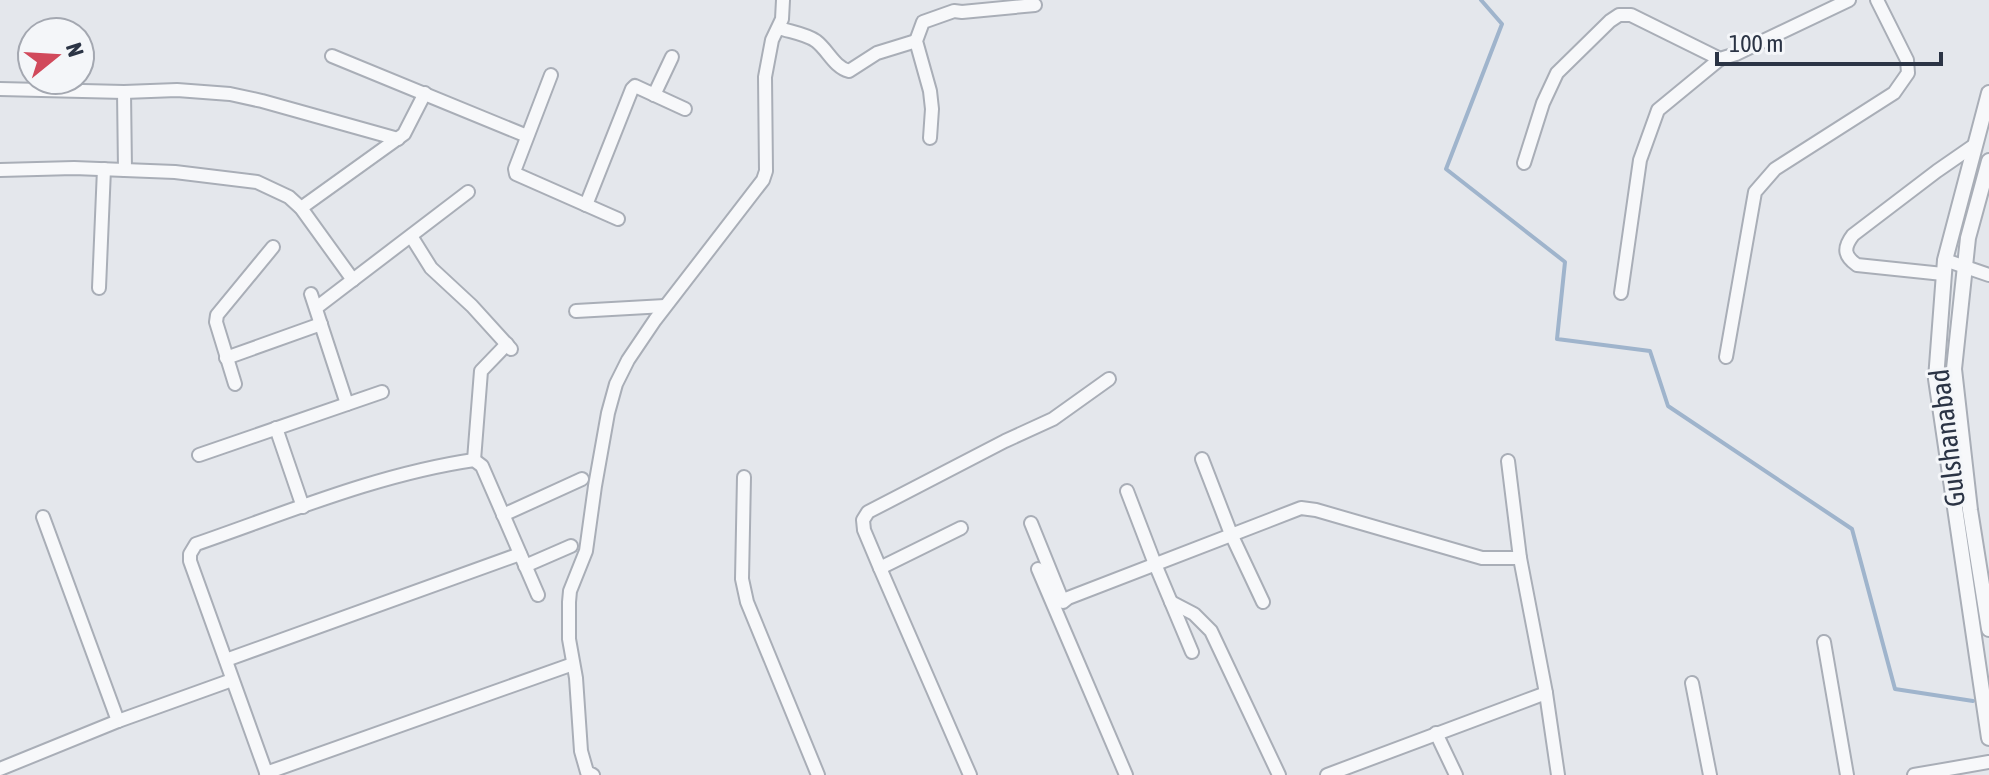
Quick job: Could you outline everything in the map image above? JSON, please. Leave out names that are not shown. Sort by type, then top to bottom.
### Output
[{"type":"street","points":[[593,775],[587,772],[581,751],[579,701],[569,639],[570,591],[586,551],[608,413],[616,384],[628,360],[665,306],[763,180],[766,171],[765,77],[772,40],[782,19],[783,0]]},
{"type":"street","points":[[1621,293],[1640,160],[1658,110],[1720,59],[1849,0]]},
{"type":"street","points":[[1726,357],[1755,192],[1775,169],[1894,93],[1908,73],[1907,60],[1877,0]]},
{"type":"street","points":[[930,138],[930,91],[916,41],[923,22],[953,6],[962,12],[1035,5]]},
{"type":"street","points":[[1524,163],[1543,103],[1557,73],[1619,15],[1631,15],[1720,59]]},
{"type":"street","points":[[779,28],[814,40],[841,68],[849,71],[877,53],[916,41]]},
{"type":"street","points":[[332,56],[527,136]]},
{"type":"street","points":[[654,95],[672,57]]},
{"type":"street","points":[[551,75],[515,169],[516,174],[618,219]]},
{"type":"street","points":[[586,205],[635,86],[685,109]]},
{"type":"street","points":[[0,89],[177,90],[230,94],[398,139]]},
{"type":"street","points":[[124,92],[125,170]]},
{"type":"street","points":[[301,208],[404,134],[425,93]]},
{"type":"street","name":"Gulshanabad","points":[[1989,93],[1944,267],[1936,379],[1989,738]]},
{"type":"street","points":[[1976,144],[1853,235],[1847,243],[1846,252],[1849,260],[1857,265],[1965,265],[1989,275]]},
{"type":"street","name":"Gulshanabad","points":[[1989,161],[1968,238],[1954,369],[1970,510],[1989,629]]},
{"type":"street","points":[[99,288],[104,169]]},
{"type":"street","points":[[0,170],[175,172],[257,182],[289,197],[301,208],[353,280]]},
{"type":"street","points":[[316,308],[468,192]]},
{"type":"street","points":[[411,236],[431,268],[509,346],[481,371],[474,460]]},
{"type":"street","points":[[235,384],[216,322],[217,315],[273,247]]},
{"type":"street","points":[[311,294],[347,404]]},
{"type":"street","points":[[576,311],[665,306]]},
{"type":"street","points":[[226,358],[321,324]]},
{"type":"street","points":[[970,775],[864,530],[863,520],[868,512],[1053,419],[1109,379]]},
{"type":"street","points":[[199,455],[382,392]]},
{"type":"street","points":[[276,428],[303,507]]},
{"type":"street","points":[[1202,459],[1231,534],[1263,602]]},
{"type":"street","points":[[538,595],[482,466],[474,460],[378,481],[196,544],[190,554],[266,774],[573,664]]},
{"type":"street","points":[[1508,461],[1520,558],[1558,775]]},
{"type":"street","points":[[744,477],[742,579],[747,602],[818,775]]},
{"type":"street","points":[[503,515],[582,479]]},
{"type":"street","points":[[1127,491],[1192,652]]},
{"type":"street","points":[[1063,602],[1301,508],[1482,558],[1520,558]]},
{"type":"street","points":[[43,517],[118,721]]},
{"type":"street","points":[[1031,523],[1063,602],[1060,623]]},
{"type":"street","points":[[880,568],[961,528]]},
{"type":"street","points":[[226,660],[571,546]]},
{"type":"street","points":[[1038,569],[1126,775]]},
{"type":"street","points":[[1171,602],[1194,614],[1211,631],[1279,775]]},
{"type":"street","points":[[1824,642],[1847,775]]},
{"type":"street","points":[[1,767],[232,680]]},
{"type":"street","points":[[1692,683],[1710,775]]},
{"type":"street","points":[[1327,775],[1546,693]]},
{"type":"street","points":[[1436,733],[1456,775]]},
{"type":"street","points":[[1914,775],[1989,762]]},
{"type":"waterway","points":[[1481,0],[1502,24],[1446,169],[1565,262],[1557,339],[1650,351],[1668,406],[1852,529],[1895,689],[1973,701]]}]
